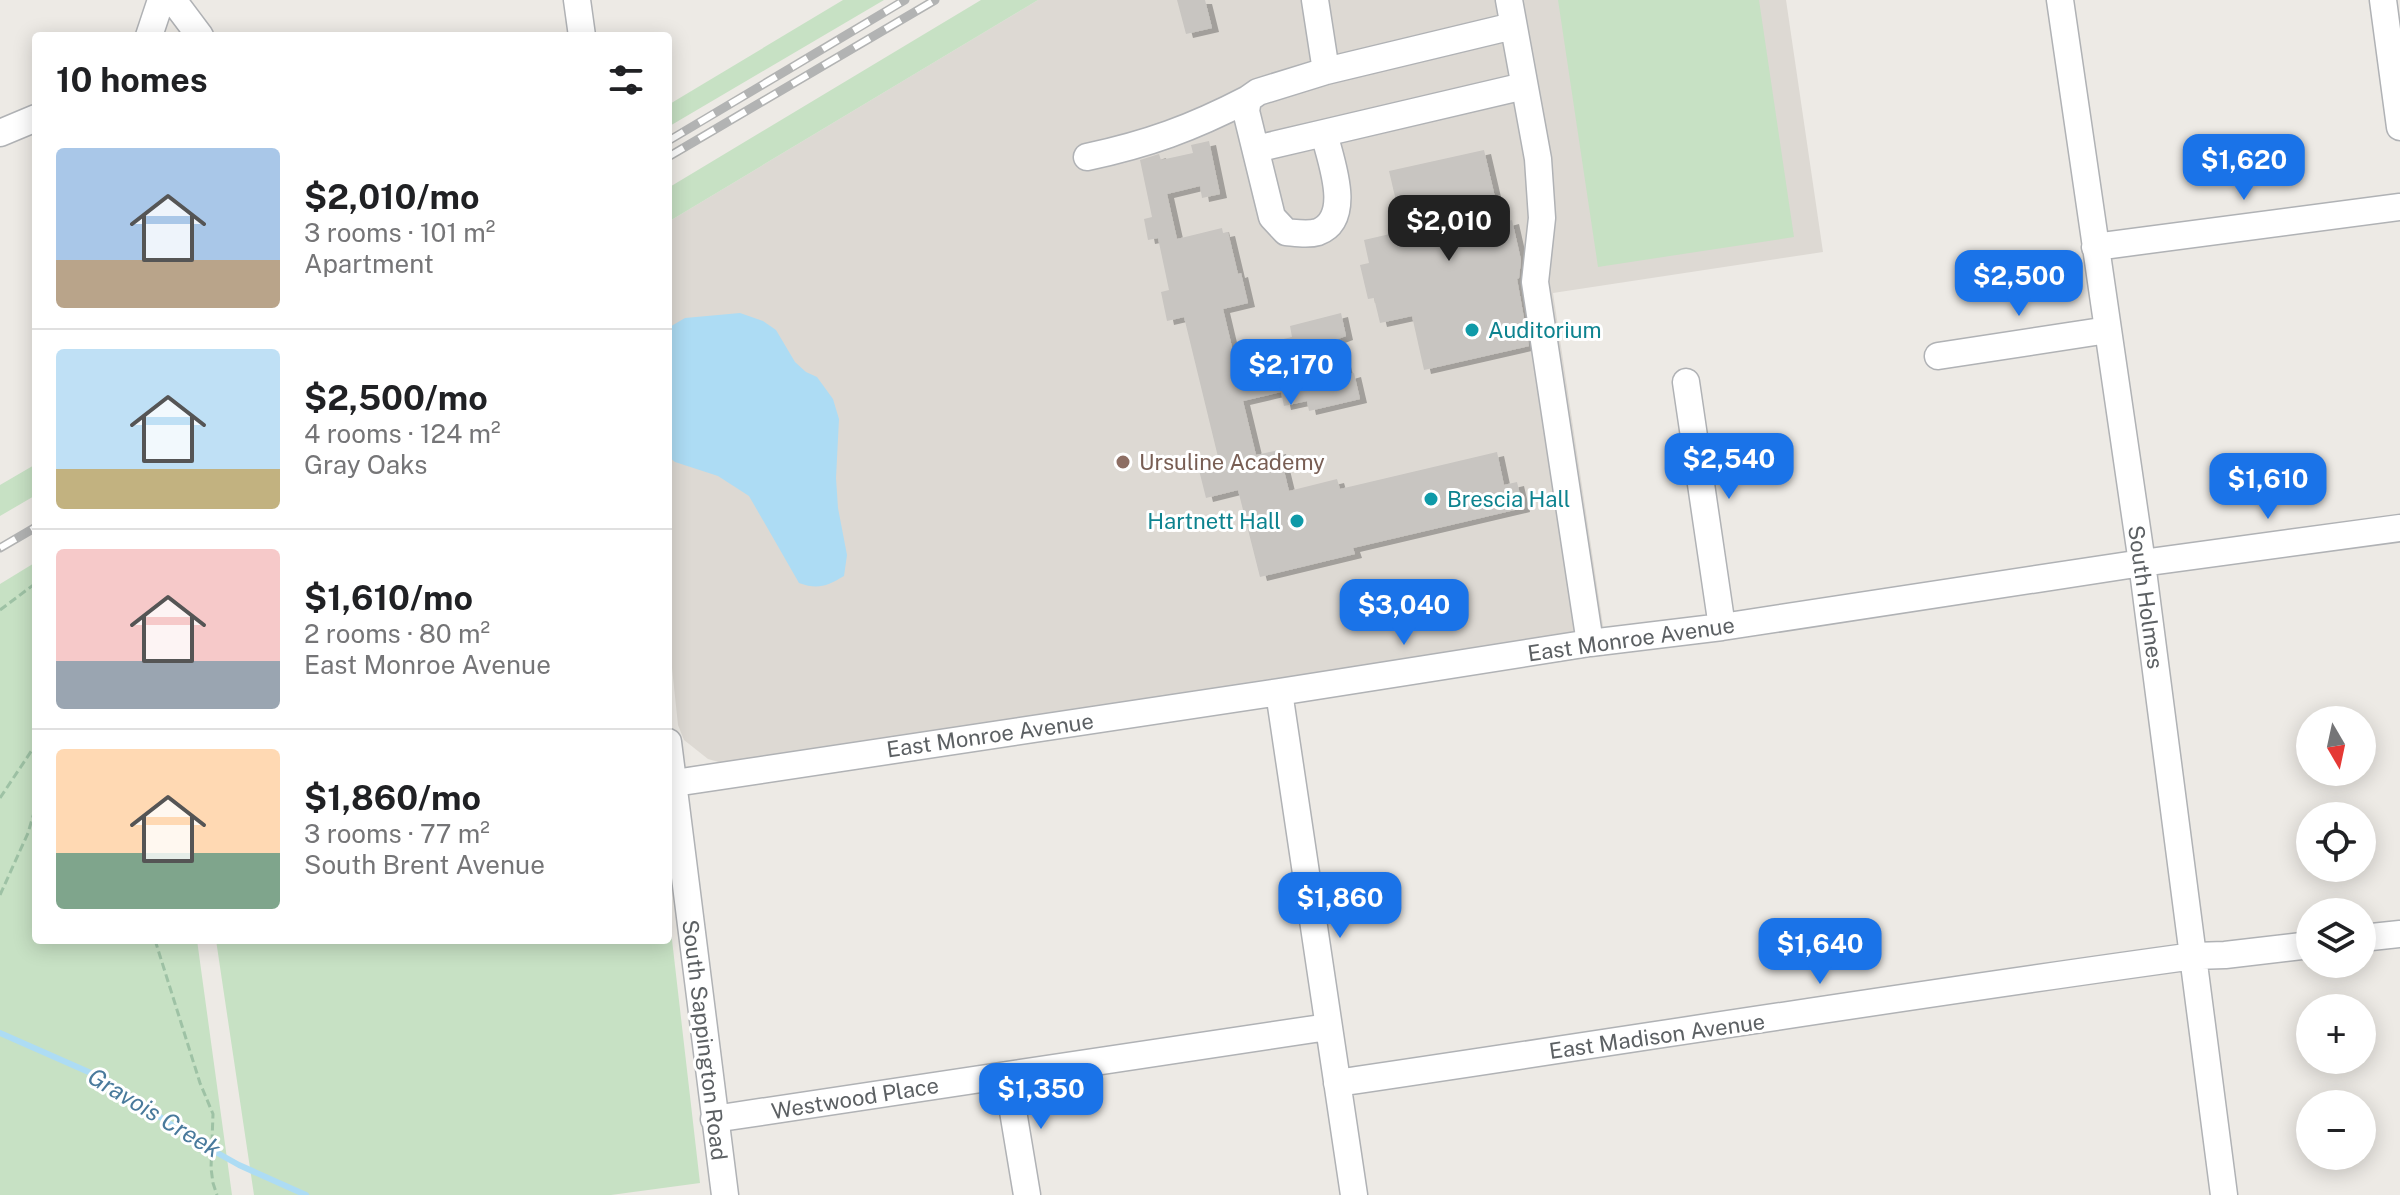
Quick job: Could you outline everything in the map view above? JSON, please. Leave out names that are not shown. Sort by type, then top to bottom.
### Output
[{"type":"street","points":[[150,32],[161,0]]},
{"type":"street","points":[[173,0],[197,32]]},
{"type":"street","points":[[577,0],[581,32]]},
{"type":"street","points":[[1315,0],[1326,71]]},
{"type":"street","name":"South Holmes","points":[[2060,0],[2142,563],[2224,1195]]},
{"type":"street","points":[[2383,0],[2400,127]]},
{"type":"street","points":[[1087,157],[1152,142],[1201,123],[1258,92],[1511,13],[1538,159],[1542,218],[1535,282],[1590,643]]},
{"type":"street","points":[[1256,149],[1524,86]]},
{"type":"street","points":[[1248,99],[1246,111],[1272,217],[1286,232],[1308,234],[1322,231],[1338,206],[1337,188],[1324,133]]},
{"type":"street","points":[[0,133],[32,120]]},
{"type":"street","points":[[2095,247],[2400,207]]},
{"type":"street","points":[[1938,356],[2108,330]]},
{"type":"street","points":[[1686,382],[1722,627]]},
{"type":"street","name":"East Monroe Avenue","points":[[672,783],[1590,643],[1722,627],[2142,563],[2400,528]]},
{"type":"street","points":[[1279,692],[1354,1195]]},
{"type":"street","name":"South Sappington Road","points":[[672,791],[725,1195]]},
{"type":"street","points":[[2376,937],[2400,934]]},
{"type":"street","name":"East Madison Avenue","points":[[1337,1083],[1980,985],[2194,956],[2296,947]]},
{"type":"street","name":"Westwood Place","points":[[714,1119],[1328,1027]]},
{"type":"street","points":[[1007,1075],[1027,1195]]},
{"type":"path","points":[[0,610],[32,586]]},
{"type":"path","points":[[0,798],[32,750]]},
{"type":"path","points":[[0,895],[32,820]]},
{"type":"path","points":[[156,944],[200,1083],[213,1114],[211,1168],[217,1195]]},
{"type":"shaded area","name":"Ursuline Academy","points":[[1038,0],[1786,0],[1823,252],[1553,293],[1604,632],[722,763],[708,759],[684,740],[678,725],[672,668],[672,220]]},
{"type":"green space","points":[[843,0],[884,0],[672,125],[672,103]]},
{"type":"green space","points":[[981,0],[1038,0],[672,220],[672,186]]},
{"type":"green space","points":[[1558,0],[1759,0],[1794,237],[1598,267]]},
{"type":"green space","points":[[32,466],[32,497],[0,516],[0,485]]},
{"type":"green space","points":[[32,564],[32,944],[198,944],[232,1195],[0,1195],[0,584]]},
{"type":"green space","points":[[672,940],[700,1183],[611,1195],[254,1195],[217,944],[672,944]]},
{"type":"water","points":[[740,313],[763,321],[776,330],[795,362],[817,377],[833,399],[839,419],[836,478],[847,555],[844,576],[817,586],[799,583],[749,496],[718,476],[672,459],[672,326],[685,318]]},
{"type":"building","points":[[1177,0],[1205,0],[1212,28],[1186,34]]},
{"type":"building","points":[[1209,141],[1220,194],[1202,198],[1200,186],[1167,194],[1177,239],[1222,228],[1223,233],[1228,232],[1248,303],[1223,309],[1236,364],[1274,355],[1271,342],[1292,337],[1290,326],[1341,313],[1346,336],[1338,339],[1347,375],[1354,373],[1360,399],[1309,411],[1307,401],[1284,406],[1281,392],[1243,401],[1256,455],[1279,450],[1289,491],[1337,479],[1340,489],[1497,452],[1504,485],[1517,482],[1523,508],[1353,548],[1355,554],[1260,577],[1238,490],[1206,498],[1198,466],[1219,461],[1184,317],[1167,321],[1161,292],[1169,290],[1158,238],[1148,240],[1144,219],[1152,217],[1140,160],[1159,154],[1161,160],[1193,153],[1191,145]]},
{"type":"building","points":[[1484,150],[1501,223],[1512,220],[1521,260],[1517,279],[1529,346],[1424,370],[1412,316],[1380,323],[1374,298],[1368,299],[1360,265],[1369,263],[1364,240],[1403,231],[1389,171]]},
{"type":"waterway","name":"Gravois Creek","points":[[0,1033],[100,1077],[196,1141],[239,1165],[306,1195]]},
{"type":"railway","points":[[672,139],[905,0]]},
{"type":"railway","points":[[672,155],[935,0]]},
{"type":"railway","points":[[0,548],[32,529]]},
{"type":"place","name":"Auditorium","points":[[1472,330]]},
{"type":"place","name":"Ursuline Academy","points":[[1123,462]]},
{"type":"place","name":"Brescia Hall","points":[[1431,499]]},
{"type":"place","name":"Hartnett Hall","points":[[1297,521]]}]
